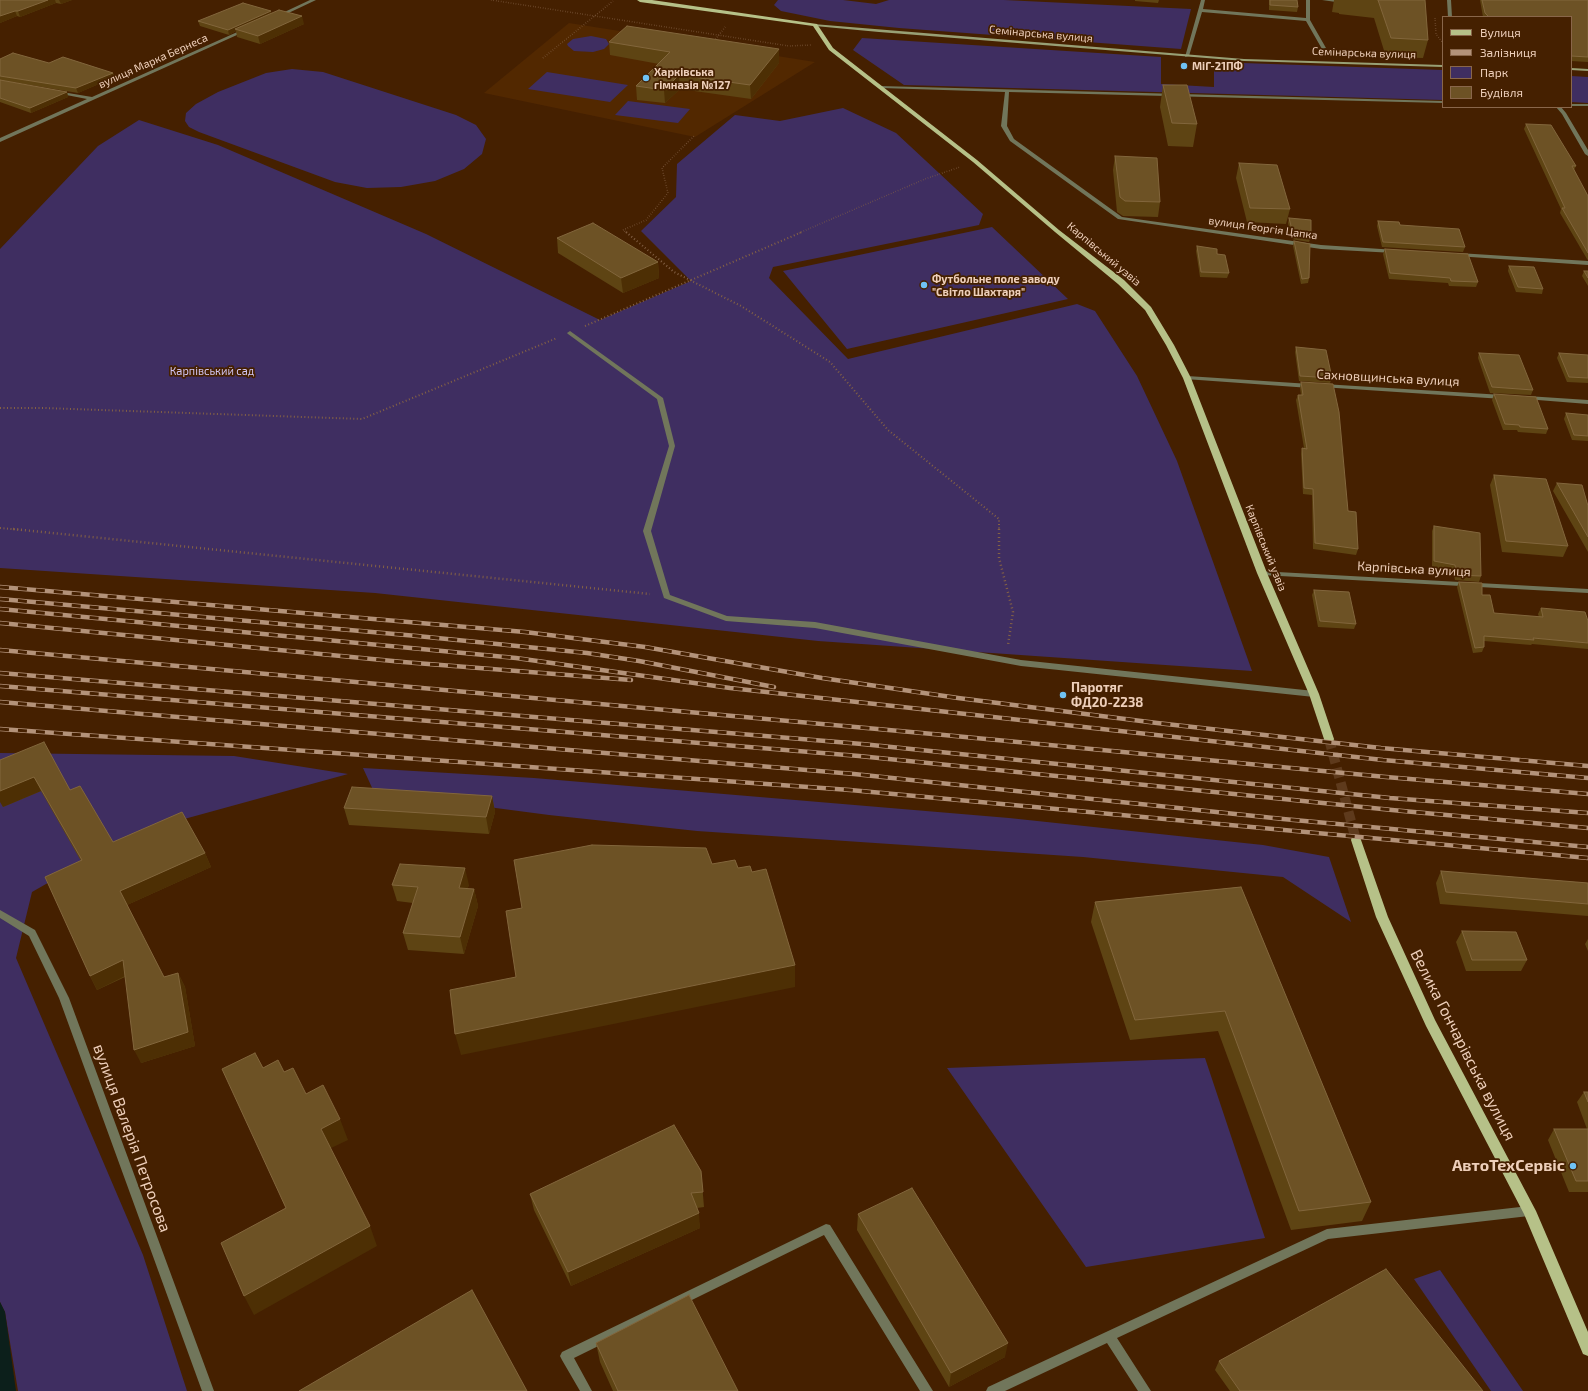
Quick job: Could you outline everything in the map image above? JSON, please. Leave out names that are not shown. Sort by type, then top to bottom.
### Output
[{"type":"main road","name":"Семінарська вулиця","points":[[640,0],[816,25],[1187,56],[1244,60],[1442,66]]},
{"type":"main road","name":"Карпівський узвіз","points":[[816,25],[831,49],[882,87],[975,161],[1057,231],[1121,282],[1148,309],[1188,378],[1262,573],[1314,694],[1329,739]]},
{"type":"main road","points":[[1572,69],[1588,70]]},
{"type":"main road","name":"Велика Гончарівська вулиця","points":[[1356,840],[1382,917],[1430,1022],[1529,1211],[1588,1349]]},
{"type":"street","points":[[271,19],[314,0]]},
{"type":"street","points":[[1187,56],[1203,0]]},
{"type":"street","points":[[1308,0],[1308,20],[1324,48]]},
{"type":"street","points":[[1324,0],[1351,3]]},
{"type":"street","points":[[1449,0],[1450,16]]},
{"type":"street","points":[[1200,10],[1308,20]]},
{"type":"street","name":"вулиця Марка Бернеса","points":[[0,140],[250,29]]},
{"type":"street","points":[[882,87],[1442,102]]},
{"type":"street","name":"вулиця Георгія Цапка","points":[[1007,91],[1004,126],[1012,140],[1120,218],[1321,247],[1399,251]]},
{"type":"street","points":[[54,92],[92,99]]},
{"type":"street","points":[[1572,105],[1588,105]]},
{"type":"street","points":[[1559,108],[1564,113],[1588,154]]},
{"type":"street","points":[[1454,255],[1588,263]]},
{"type":"street","points":[[570,332],[660,398],[672,446],[647,532],[668,596],[726,618],[815,625],[1006,660],[1314,694]]},
{"type":"street","name":"Сахновщинська вулиця","points":[[1188,378],[1510,397]]},
{"type":"street","points":[[1517,398],[1588,402]]},
{"type":"street","name":"Карпівська вулиця","points":[[1262,573],[1588,591]]},
{"type":"street","name":"вулиця Валерія Петросова","points":[[0,914],[32,933],[64,998],[208,1391]]},
{"type":"street","points":[[992,1391],[1327,1234],[1529,1211]]},
{"type":"street","points":[[586,1391],[566,1356],[826,1229],[928,1391]]},
{"type":"street","points":[[1109,1336],[1145,1391]]},
{"type":"path","points":[[491,0],[789,46],[812,44]]},
{"type":"path","points":[[543,58],[613,1]]},
{"type":"path","points":[[710,44],[727,24]]},
{"type":"path","points":[[696,134],[662,168],[668,192],[646,220],[623,230],[674,272],[741,306],[830,362],[888,430],[1000,520],[999,558],[1013,612],[1006,660]]},
{"type":"path","points":[[0,408],[43,408],[362,419],[570,332],[925,179],[975,161]]},
{"type":"path","points":[[0,528],[668,596]]},
{"type":"shaded area","name":"Харківська гімназія №127","points":[[569,23],[815,62],[695,137],[484,93]]},
{"type":"green space","points":[[778,0],[843,0],[876,4],[889,0],[1004,0],[1191,9],[1181,49],[899,28],[830,21],[781,11],[774,5]]},
{"type":"green space","points":[[591,36],[606,39],[609,44],[604,49],[593,52],[574,51],[567,44],[573,39]]},
{"type":"green space","points":[[862,38],[1161,57],[1161,84],[1214,87],[1214,62],[1442,70],[1442,100],[904,85],[853,50]]},
{"type":"green space","points":[[292,69],[323,72],[456,115],[476,125],[486,139],[482,154],[464,169],[435,181],[401,187],[367,188],[335,182],[199,132],[189,127],[185,121],[186,113],[196,104],[218,92],[266,73]]},
{"type":"green space","points":[[547,72],[628,85],[610,102],[528,89]]},
{"type":"green space","points":[[1572,76],[1588,77],[1588,103],[1572,102]]},
{"type":"green space","points":[[628,101],[690,109],[678,123],[615,115]]},
{"type":"green space","name":"Карпівський сад","points":[[843,108],[896,133],[983,214],[979,225],[773,267],[769,278],[848,359],[1077,304],[1095,311],[1137,376],[1177,461],[1252,671],[818,641],[375,593],[0,568],[0,249],[98,146],[139,120],[218,145],[426,234],[600,320],[691,281],[641,231],[676,197],[677,164],[735,115],[780,121]]},
{"type":"green space","name":"Футбольне поле заводу \"Світло Шахтаря\"","points":[[992,227],[1068,299],[847,349],[783,271]]},
{"type":"green space","points":[[0,753],[234,756],[348,774],[137,832],[32,892],[16,958],[143,1255],[187,1391],[18,1391],[5,1312],[0,1302]]},
{"type":"green space","points":[[363,768],[534,778],[1009,818],[1263,845],[1329,857],[1351,922],[1283,877],[1083,857],[697,831],[549,815],[374,792]]},
{"type":"green space","points":[[1205,1058],[1265,1238],[1086,1267],[947,1068]]},
{"type":"green space","points":[[1440,1270],[1523,1391],[1491,1391],[1414,1279]]},
{"type":"water","points":[[0,1302],[5,1312],[16,1391],[0,1391]]},
{"type":"building","points":[[0,0],[48,0],[0,16]]},
{"type":"building","points":[[1270,0],[1297,0],[1298,7],[1270,5]]},
{"type":"building","points":[[1378,0],[1425,0],[1428,40],[1391,38]]},
{"type":"building","points":[[1482,0],[1588,0],[1588,57],[1572,56],[1572,16],[1488,16],[1485,13]]},
{"type":"building","points":[[243,3],[271,11],[228,30],[198,21]]},
{"type":"building","points":[[279,10],[302,16],[258,36],[235,29]]},
{"type":"building","points":[[627,26],[779,49],[750,85],[679,75],[664,90],[636,86],[670,52],[609,42]]},
{"type":"building","points":[[13,53],[49,63],[63,57],[113,73],[76,88],[0,76],[0,59]]},
{"type":"building","points":[[0,80],[67,92],[30,108],[0,98]]},
{"type":"building","points":[[1163,85],[1187,85],[1197,124],[1172,123]]},
{"type":"building","points":[[1526,124],[1551,125],[1576,166],[1572,166],[1588,196],[1588,253],[1562,208],[1565,208]]},
{"type":"building","points":[[1115,156],[1157,158],[1160,202],[1125,201],[1120,197]]},
{"type":"building","points":[[1239,163],[1277,165],[1290,209],[1250,208]]},
{"type":"building","points":[[1289,218],[1311,220],[1311,237],[1293,234]]},
{"type":"building","points":[[1378,221],[1399,222],[1400,225],[1459,229],[1465,247],[1383,242]]},
{"type":"building","points":[[593,223],[658,262],[621,278],[557,238]]},
{"type":"building","points":[[1294,241],[1310,244],[1309,278],[1302,279]]},
{"type":"building","points":[[1197,246],[1217,249],[1217,254],[1225,255],[1229,273],[1201,272]]},
{"type":"building","points":[[1385,249],[1468,254],[1478,282],[1451,281],[1450,278],[1390,273]]},
{"type":"building","points":[[1509,266],[1534,267],[1543,289],[1518,287]]},
{"type":"building","points":[[1584,271],[1588,271],[1588,278]]},
{"type":"building","points":[[1296,347],[1326,350],[1332,378],[1300,376]]},
{"type":"building","points":[[1479,353],[1519,355],[1533,390],[1492,387]]},
{"type":"building","points":[[1559,353],[1588,355],[1588,378],[1569,377]]},
{"type":"building","points":[[1301,382],[1333,384],[1339,412],[1348,511],[1356,512],[1358,549],[1315,543],[1313,489],[1304,488],[1302,448],[1307,449],[1298,395],[1303,395]]},
{"type":"building","points":[[1494,394],[1536,397],[1548,429],[1520,427],[1519,425],[1505,424]]},
{"type":"building","points":[[1566,413],[1588,415],[1588,436],[1574,435]]},
{"type":"building","points":[[1494,475],[1546,479],[1568,546],[1506,541]]},
{"type":"building","points":[[1557,483],[1582,485],[1588,506],[1588,537]]},
{"type":"building","points":[[1434,526],[1480,533],[1481,576],[1457,575],[1455,565],[1434,561]]},
{"type":"building","points":[[1459,582],[1482,583],[1482,595],[1490,595],[1494,613],[1543,617],[1541,608],[1585,612],[1588,621],[1588,643],[1533,638],[1534,640],[1484,636],[1484,647],[1475,648]]},
{"type":"building","points":[[1314,590],[1349,592],[1356,624],[1320,621]]},
{"type":"building","points":[[44,742],[70,790],[80,786],[113,842],[182,812],[205,853],[120,891],[164,977],[178,973],[188,1032],[134,1050],[123,960],[90,976],[45,877],[82,860],[34,777],[0,791],[0,760]]},
{"type":"building","points":[[352,787],[492,796],[486,817],[344,808]]},
{"type":"building","points":[[592,845],[706,848],[712,864],[735,860],[738,868],[750,866],[752,872],[766,869],[795,965],[455,1034],[450,990],[516,977],[506,911],[522,908],[514,860]]},
{"type":"building","points":[[400,864],[465,868],[459,888],[474,889],[460,937],[403,933],[418,887],[392,885]]},
{"type":"building","points":[[1441,871],[1588,883],[1588,904],[1446,892]]},
{"type":"building","points":[[1241,887],[1371,1202],[1299,1211],[1225,1011],[1135,1020],[1095,902]]},
{"type":"building","points":[[1462,931],[1516,932],[1527,960],[1472,960]]},
{"type":"building","points":[[255,1053],[263,1068],[278,1060],[284,1072],[293,1068],[306,1094],[323,1085],[340,1119],[321,1129],[370,1226],[244,1296],[221,1243],[286,1208],[222,1069]]},
{"type":"building","points":[[1584,1092],[1588,1092],[1588,1102]]},
{"type":"building","points":[[674,1125],[701,1171],[703,1192],[691,1193],[699,1213],[568,1272],[530,1194]]},
{"type":"building","points":[[1554,1129],[1588,1129],[1588,1181],[1576,1181]]},
{"type":"building","points":[[912,1188],[1008,1343],[951,1373],[858,1214]]},
{"type":"building","points":[[1386,1269],[1483,1391],[1240,1391],[1219,1361]]},
{"type":"building","points":[[472,1290],[527,1391],[299,1391]]},
{"type":"building","points":[[689,1295],[738,1391],[618,1391],[596,1343]]},
{"type":"tunnel","points":[[1329,739],[1356,840]]},
{"type":"railway","points":[[0,587],[525,632],[645,647],[822,678],[958,698],[1157,723],[1381,748],[1588,766]]},
{"type":"railway","points":[[0,599],[417,636],[587,653],[639,661],[774,687]]},
{"type":"railway","points":[[0,609],[516,658],[730,688],[1383,760],[1588,778]]},
{"type":"railway","points":[[0,623],[403,662],[631,680]]},
{"type":"railway","points":[[0,650],[944,735],[1386,777],[1588,794]]},
{"type":"railway","points":[[0,673],[862,744],[1390,798],[1588,813]]},
{"type":"railway","points":[[0,686],[859,756],[1392,810],[1588,828]]},
{"type":"railway","points":[[0,702],[854,774],[1283,819],[1588,847]]},
{"type":"railway","points":[[0,729],[850,790],[1588,858]]},
{"type":"place","name":"МіГ-21ПФ","points":[[1184,66]]},
{"type":"place","name":"Харківська гімназія №127","points":[[646,78]]},
{"type":"place","name":"Футбольне поле заводу \"Світло Шахтаря\"","points":[[924,285]]},
{"type":"place","name":"Паротяг ФД20-2238","points":[[1063,695]]},
{"type":"place","name":"АвтоТехСервіс","points":[[1573,1166]]}]
